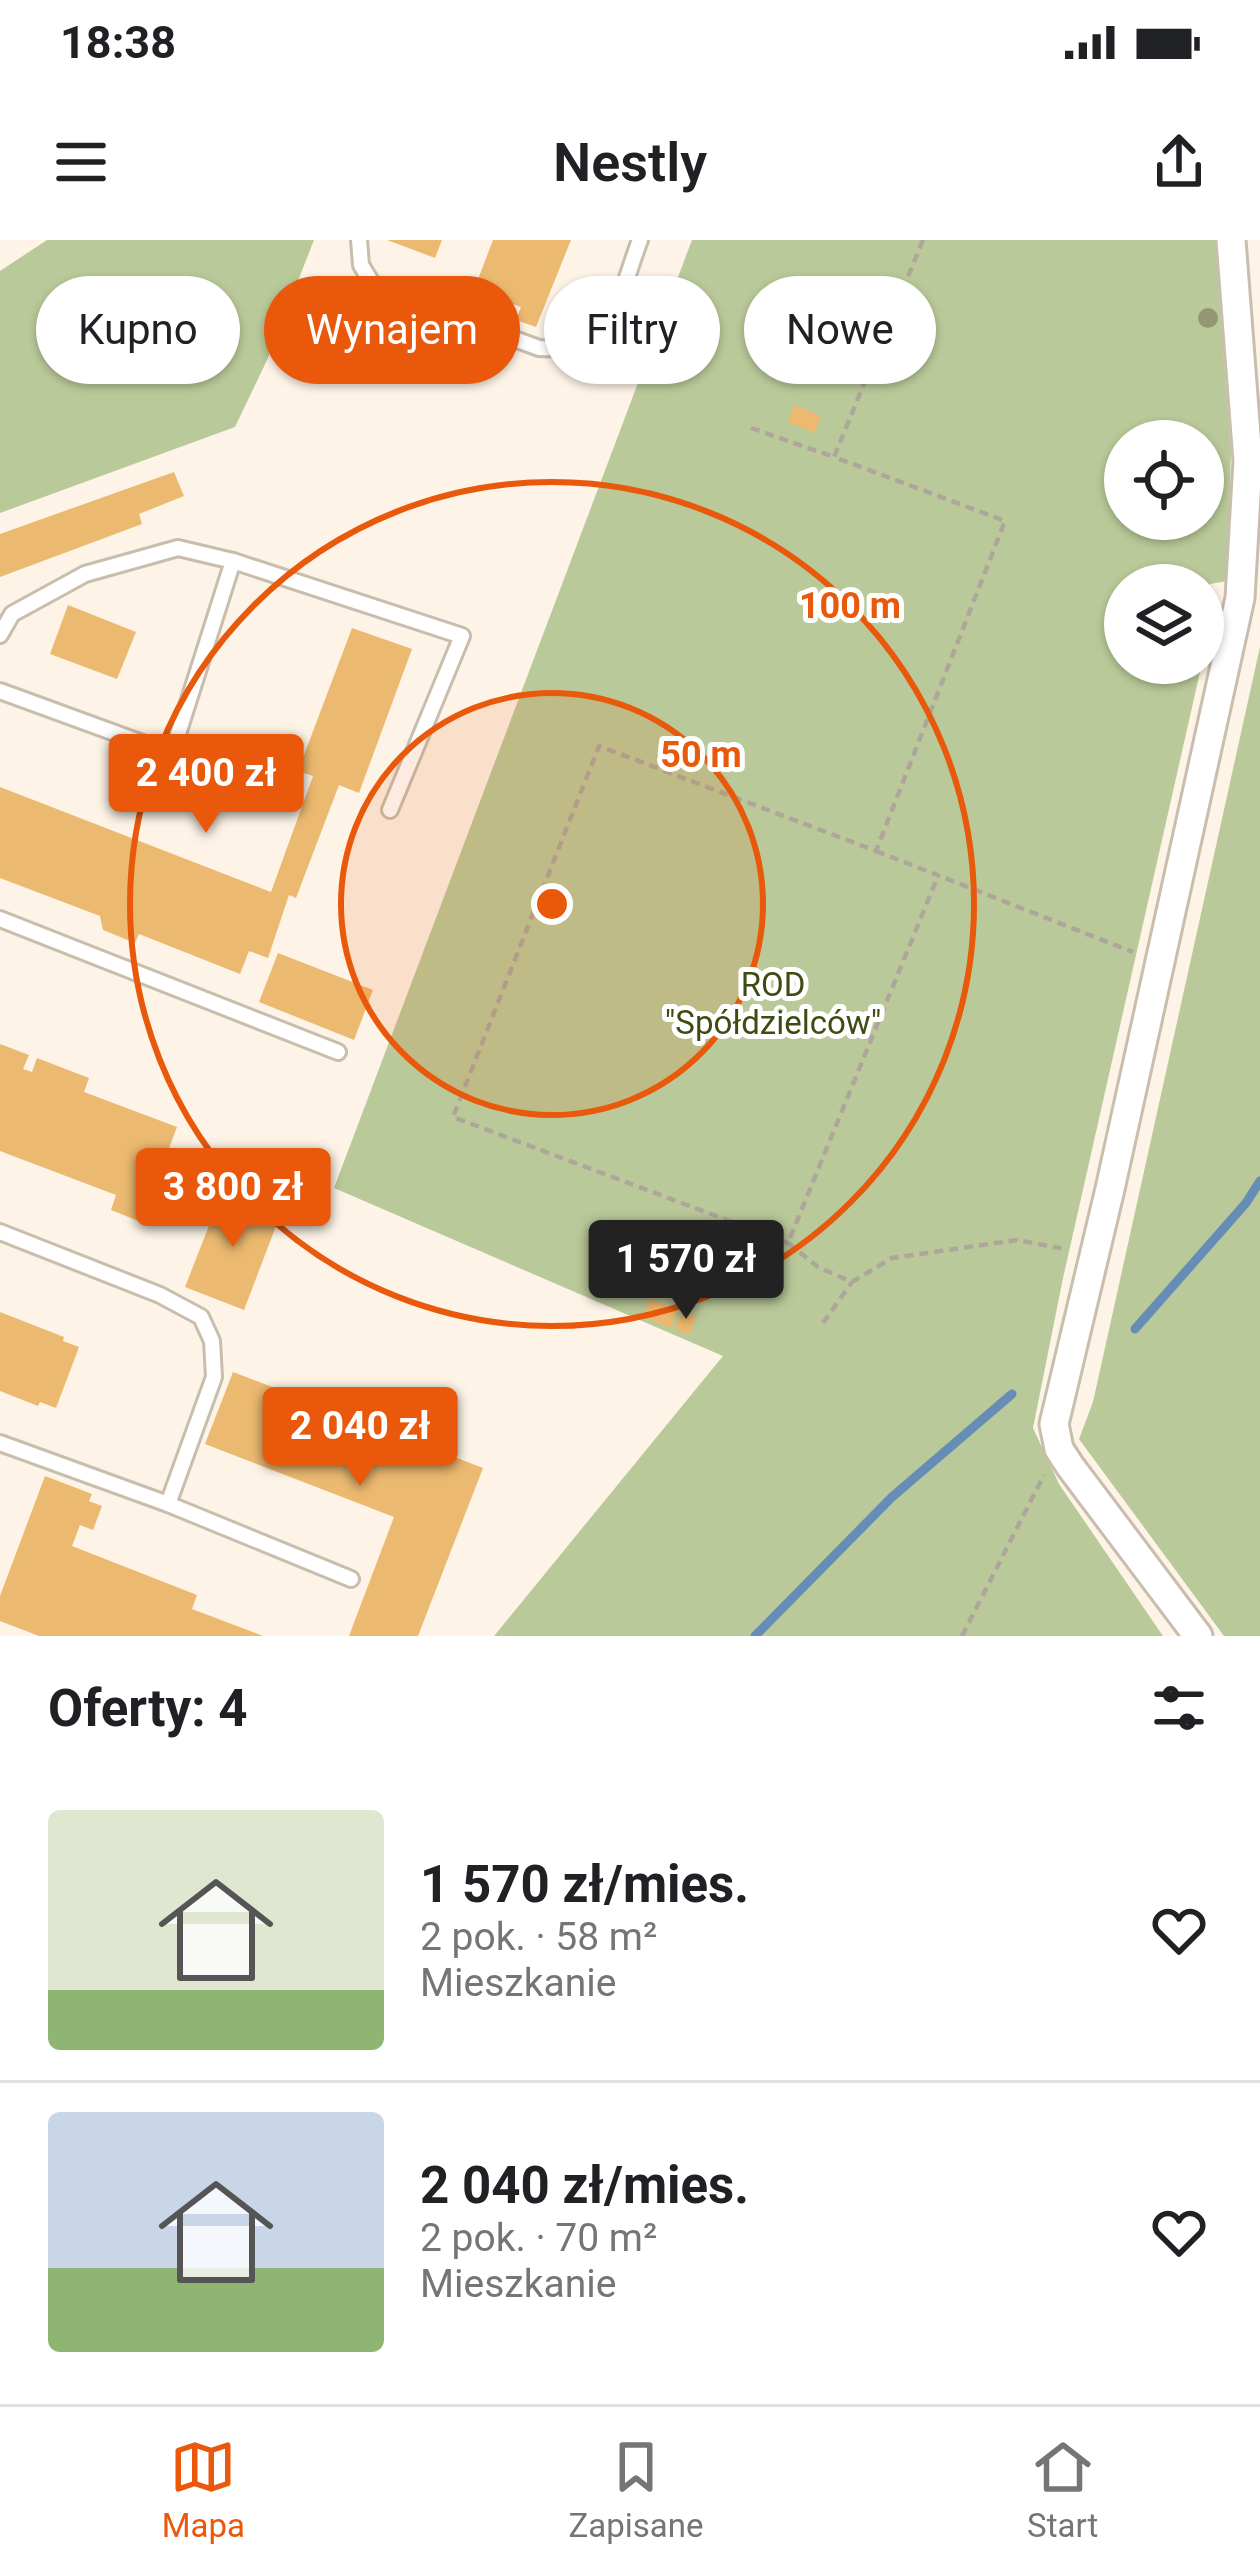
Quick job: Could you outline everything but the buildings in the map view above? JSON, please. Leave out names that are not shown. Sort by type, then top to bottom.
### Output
[{"type":"street","points":[[1198,1636],[1059,1449],[1054,1424],[1240,598],[1248,461],[1231,240]]},
{"type":"lane","points":[[358,240],[361,265],[375,288],[539,348],[566,350],[592,339],[610,321],[640,240]]},
{"type":"lane","points":[[0,635],[12,614],[85,574],[178,548],[233,561],[462,636],[390,810]]},
{"type":"lane","points":[[172,754],[233,561]]},
{"type":"lane","points":[[0,691],[260,786]]},
{"type":"lane","points":[[0,919],[338,1052]]},
{"type":"lane","points":[[0,1232],[160,1295],[201,1317],[212,1341],[214,1377],[168,1504]]},
{"type":"lane","points":[[0,1443],[168,1504],[351,1579]]},
{"type":"path","points":[[834,458],[923,240]]},
{"type":"path","points":[[752,428],[1004,521],[876,851]]},
{"type":"path","points":[[852,1282],[818,1267],[788,1243],[453,1118],[599,746],[1137,954]]},
{"type":"path","points":[[788,1243],[938,876]]},
{"type":"path","points":[[824,1323],[852,1282],[892,1258],[1017,1240],[1070,1250]]},
{"type":"path","points":[[962,1636],[1059,1449]]},
{"type":"green space","points":[[47,240],[314,240],[300,276],[264,276],[264,366],[235,427],[0,513],[0,271]]},
{"type":"green space","name":"ROD \"Spółdzielców\"","points":[[692,240],[1215,240],[1231,453],[1227,581],[1224,564],[1104,564],[1104,684],[1197,684],[1033,1428],[1059,1484],[1163,1636],[494,1636],[723,1356],[334,1188],[638,384],[720,384],[720,276],[678,276]]},
{"type":"green space","points":[[1260,647],[1260,1636],[1224,1636],[1079,1439],[1093,1402]]},
{"type":"waterway","points":[[1135,1329],[1260,1181]]},
{"type":"waterway","points":[[755,1636],[892,1497],[1012,1394]]}]
